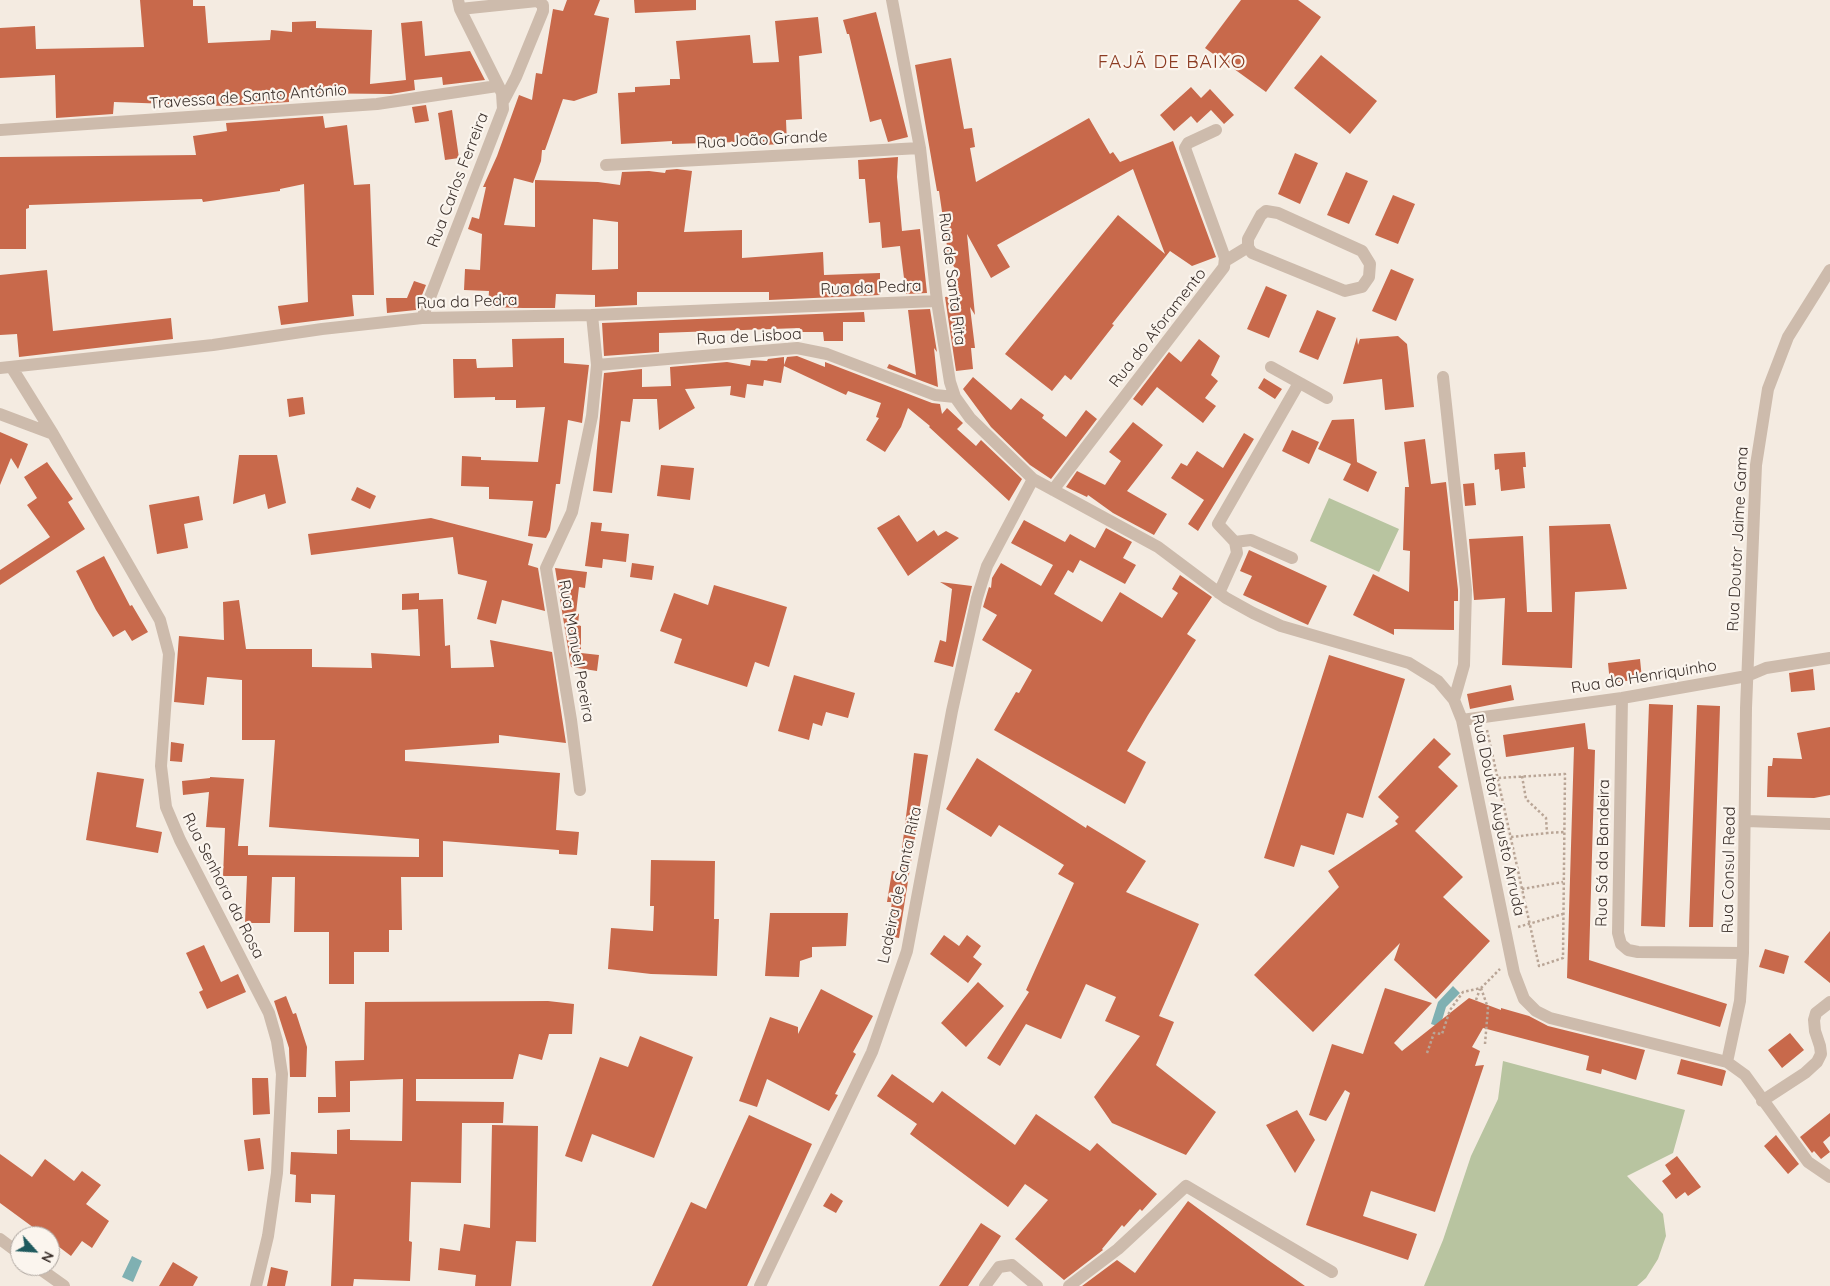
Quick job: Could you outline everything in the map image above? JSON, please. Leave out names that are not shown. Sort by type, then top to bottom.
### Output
[{"type":"street","name":"Rua de Santa Rita","points":[[892,0],[920,148],[937,302],[950,382],[955,397],[985,435],[1032,479],[1053,490]]},
{"type":"street","points":[[458,3],[537,1],[543,5],[543,11],[516,77],[504,100]]},
{"type":"street","name":"Rua Carlos Ferreira","points":[[422,318],[503,109],[504,100],[458,3]]},
{"type":"street","name":"Travessa de Santo António","points":[[0,130],[377,104],[497,86]]},
{"type":"street","name":"Rua do Aforamento","points":[[1053,490],[1219,276],[1226,261],[1185,148],[1188,143],[1216,130]]},
{"type":"street","name":"Rua João Grande","points":[[606,165],[920,148]]},
{"type":"street","points":[[1272,211],[1362,251],[1370,264],[1370,277],[1362,287],[1345,292],[1252,253],[1248,247],[1248,239],[1261,216],[1272,211]]},
{"type":"street","points":[[1226,261],[1248,247]]},
{"type":"street","name":"Rua Doutor Jaime Gama","points":[[1747,676],[1756,465],[1768,389],[1788,337],[1830,270]]},
{"type":"street","name":"Rua da Pedra","points":[[6,368],[213,345],[322,329],[422,318],[592,315],[937,302]]},
{"type":"street","name":"Rua Manuel Pereira","points":[[580,790],[571,720],[546,568],[572,512],[576,499],[592,416],[597,365],[592,315]]},
{"type":"street","name":"Rua de Lisboa","points":[[597,365],[797,348],[827,354],[935,395],[955,397]]},
{"type":"street","name":"Rua Senhora da Rosa","points":[[6,368],[53,434],[160,620],[169,654],[161,766],[166,807],[180,840],[269,1013],[277,1041],[282,1074],[277,1173],[268,1236],[256,1286]]},
{"type":"street","points":[[1271,368],[1326,398]]},
{"type":"street","points":[[1443,377],[1466,590],[1464,665],[1454,700]]},
{"type":"street","points":[[1219,593],[1237,552],[1235,542],[1218,524],[1299,383]]},
{"type":"street","points":[[0,414],[53,434]]},
{"type":"street","name":"Ladeira de Santa Rita","points":[[760,1286],[872,1052],[907,951],[950,721],[977,598],[987,566],[1032,479]]},
{"type":"street","name":"Rua Doutor Augusto Arruda","points":[[1053,490],[1158,547],[1219,593],[1253,613],[1281,626],[1409,663],[1438,680],[1454,700],[1462,720],[1514,973],[1524,999],[1536,1011],[1550,1018],[1727,1062]]},
{"type":"street","points":[[1235,542],[1250,540],[1292,558]]},
{"type":"street","name":"Rua do Henriquinho","points":[[1462,720],[1622,698],[1747,676],[1766,668],[1830,658]]},
{"type":"street","name":"Rua Consul Read","points":[[1727,1062],[1740,1001],[1744,953],[1747,821],[1747,676]]},
{"type":"street","name":"Rua Sá da Bandeira","points":[[1622,698],[1618,933],[1621,944],[1628,950],[1638,952],[1744,953]]},
{"type":"street","points":[[1747,821],[1830,824]]},
{"type":"street","points":[[1762,1101],[1805,1073],[1817,1062],[1821,1054],[1814,1020],[1816,1013],[1830,1002]]},
{"type":"street","points":[[1727,1062],[1745,1075],[1808,1162],[1830,1177]]},
{"type":"street","points":[[1069,1286],[1118,1249],[1186,1186],[1332,1272]]},
{"type":"street","points":[[985,1286],[999,1268],[1012,1265],[1037,1286]]},
{"type":"street","points":[[50,1276],[64,1286]]},
{"type":"path","points":[[1484,717],[1539,966],[1563,958],[1565,774],[1498,778]]},
{"type":"path","points":[[1522,776],[1526,798],[1546,818],[1547,833]]},
{"type":"path","points":[[1511,837],[1564,832]]},
{"type":"path","points":[[1522,889],[1563,881]]},
{"type":"path","points":[[1506,929],[1563,914]]},
{"type":"path","points":[[1476,1000],[1481,988],[1498,971],[1505,967]]},
{"type":"path","points":[[1481,988],[1488,1008],[1485,1044]]},
{"type":"path","points":[[1427,1053],[1434,1034],[1442,1034],[1450,1010],[1463,992],[1481,988]]},
{"type":"green space","points":[[1329,498],[1399,529],[1379,572],[1310,541]]},
{"type":"green space","points":[[1503,1061],[1685,1110],[1673,1153],[1627,1176],[1663,1214],[1666,1236],[1658,1259],[1646,1278],[1637,1286],[1424,1286],[1443,1240],[1471,1156],[1498,1099]]},
{"type":"water","points":[[1453,986],[1460,993],[1446,1007],[1440,1027],[1431,1024],[1438,1002]]},
{"type":"water","points":[[132,1256],[142,1261],[133,1282],[122,1277]]},
{"type":"building","points":[[140,0],[193,0],[193,6],[205,6],[208,43],[270,40],[271,30],[292,32],[292,22],[316,21],[316,28],[372,30],[370,84],[406,80],[401,23],[422,21],[425,56],[470,51],[485,80],[443,85],[442,77],[414,80],[415,90],[391,94],[289,93],[289,102],[225,106],[114,102],[113,114],[56,118],[55,75],[0,78],[0,28],[35,26],[36,49],[144,47]]},
{"type":"building","points":[[567,0],[600,0],[594,15],[609,18],[597,93],[574,101],[563,99],[545,150],[542,150],[541,161],[533,183],[514,178],[504,225],[535,227],[535,180],[598,182],[620,185],[622,172],[649,171],[665,173],[666,170],[677,169],[692,171],[684,232],[742,230],[742,258],[823,252],[824,275],[880,273],[880,295],[769,300],[769,292],[637,292],[637,305],[595,307],[595,295],[556,294],[555,308],[523,308],[488,307],[489,291],[464,290],[465,269],[480,270],[482,234],[468,229],[472,217],[479,219],[486,187],[483,187],[497,156],[519,95],[532,100],[536,73],[542,74],[553,9],[563,11]],"holes":[[[593,219],[618,222],[618,269],[592,270]]]},
{"type":"building","points":[[634,0],[696,0],[696,10],[635,13]]},
{"type":"building","points":[[1241,0],[1298,0],[1321,17],[1266,92],[1205,48]]},
{"type":"building","points":[[876,12],[908,137],[888,142],[881,119],[870,122],[849,34],[847,34],[843,20]]},
{"type":"building","points":[[818,17],[822,53],[799,56],[802,119],[786,120],[787,144],[758,145],[758,136],[738,142],[672,144],[672,141],[621,144],[618,93],[635,92],[635,87],[670,85],[670,79],[680,79],[676,41],[750,35],[753,63],[779,62],[775,21]]},
{"type":"building","points":[[1321,55],[1377,101],[1350,134],[1294,88]]},
{"type":"building","points":[[951,58],[964,129],[972,128],[975,147],[970,148],[976,182],[1089,118],[1110,154],[1113,152],[1120,162],[1173,141],[1216,257],[1192,266],[1170,251],[1112,324],[1114,325],[1071,380],[1065,375],[1052,391],[1005,354],[1118,215],[1165,254],[1133,169],[997,245],[1010,267],[991,278],[967,234],[975,315],[970,307],[975,348],[971,348],[973,369],[956,371],[945,297],[961,295],[949,278],[957,272],[944,249],[947,246],[939,191],[937,191],[915,65]]},
{"type":"building","points":[[1191,87],[1201,98],[1210,89],[1234,115],[1224,124],[1211,110],[1197,123],[1191,116],[1174,131],[1160,115]]},
{"type":"building","points":[[426,105],[429,121],[415,123],[412,107]]},
{"type":"building","points":[[452,110],[459,158],[445,160],[438,113]]},
{"type":"building","points":[[323,116],[325,128],[347,125],[354,185],[370,184],[374,295],[352,295],[354,316],[281,325],[278,306],[308,302],[304,184],[280,189],[280,191],[203,202],[202,199],[29,205],[29,208],[26,209],[26,249],[0,249],[0,157],[196,155],[193,136],[227,131],[226,123]]},
{"type":"building","points":[[1295,153],[1318,163],[1300,204],[1278,194]]},
{"type":"building","points":[[898,157],[897,177],[902,231],[920,229],[927,293],[906,294],[900,246],[882,248],[880,222],[869,223],[865,179],[859,179],[858,160]]},
{"type":"building","points":[[1346,172],[1368,181],[1349,224],[1327,215]]},
{"type":"building","points":[[1393,195],[1415,204],[1398,244],[1375,235]]},
{"type":"building","points":[[1391,269],[1414,279],[1396,321],[1372,311]]},
{"type":"building","points":[[47,270],[53,331],[171,318],[173,339],[19,357],[17,334],[0,335],[0,275]]},
{"type":"building","points":[[414,281],[426,285],[416,310],[387,313],[386,298],[407,298]]},
{"type":"building","points":[[1266,286],[1287,295],[1269,338],[1247,329]]},
{"type":"building","points":[[930,309],[937,352],[934,348],[938,387],[887,368],[889,364],[916,375],[908,310]]},
{"type":"building","points":[[1317,310],[1336,318],[1318,360],[1299,352]]},
{"type":"building","points":[[864,312],[865,322],[843,322],[843,341],[824,341],[823,332],[798,332],[800,328],[659,333],[659,352],[604,356],[602,323]]},
{"type":"building","points":[[1398,336],[1407,344],[1414,407],[1385,410],[1382,379],[1343,384],[1357,337],[1358,345],[1360,339]]},
{"type":"building","points":[[564,338],[564,363],[589,365],[582,423],[568,420],[560,484],[556,484],[550,530],[546,538],[528,536],[533,501],[489,499],[489,487],[461,486],[462,456],[481,457],[481,460],[538,462],[545,407],[516,408],[516,400],[495,400],[495,397],[454,398],[453,359],[476,359],[477,368],[513,367],[512,339]]},
{"type":"building","points":[[1199,339],[1220,356],[1211,375],[1218,381],[1205,398],[1216,406],[1203,423],[1157,387],[1142,406],[1133,399],[1169,352],[1181,362]]},
{"type":"building","points":[[797,356],[825,367],[825,362],[932,403],[940,404],[942,414],[947,408],[963,423],[957,429],[976,446],[981,440],[1022,479],[1009,501],[930,426],[908,408],[901,427],[885,452],[866,440],[879,418],[876,417],[881,403],[848,391],[846,395],[784,366],[781,383],[764,380],[763,386],[747,384],[745,398],[730,395],[731,386],[685,389],[695,408],[659,430],[657,399],[633,399],[630,422],[621,421],[612,493],[593,491],[604,373],[642,369],[642,387],[671,386],[670,367],[727,362],[750,366],[751,360],[767,361],[768,359],[784,357],[784,365],[787,357]]},
{"type":"building","points":[[973,377],[1011,410],[1021,398],[1044,415],[1042,418],[1066,437],[1086,410],[1097,419],[1051,479],[1030,465],[991,427],[963,389]]},
{"type":"building","points":[[1264,378],[1282,389],[1275,399],[1258,388]]},
{"type":"building","points":[[303,397],[305,414],[289,417],[287,399]]},
{"type":"building","points":[[1354,419],[1357,462],[1377,472],[1368,492],[1343,480],[1351,464],[1318,449],[1332,420]]},
{"type":"building","points":[[1133,422],[1163,445],[1127,491],[1167,514],[1154,535],[1113,513],[1088,495],[1087,497],[1066,487],[1077,471],[1105,485],[1121,461],[1109,452]]},
{"type":"building","points":[[1292,430],[1319,442],[1309,464],[1282,451]]},
{"type":"building","points":[[0,432],[28,444],[18,469],[11,458],[0,485]]},
{"type":"building","points":[[1244,433],[1254,439],[1198,531],[1188,524],[1204,500],[1171,478],[1181,463],[1187,466],[1197,451],[1223,468]]},
{"type":"building","points":[[1425,439],[1431,484],[1446,482],[1458,590],[1458,601],[1454,601],[1454,630],[1394,629],[1394,635],[1353,615],[1373,574],[1409,592],[1410,551],[1403,550],[1405,487],[1409,487],[1404,442]]},
{"type":"building","points":[[1525,452],[1526,467],[1523,467],[1525,488],[1501,491],[1499,469],[1495,470],[1494,454]]},
{"type":"building","points":[[239,455],[277,455],[286,503],[268,509],[265,494],[233,504]]},
{"type":"building","points":[[47,462],[73,499],[68,502],[85,529],[0,585],[0,570],[50,537],[27,505],[37,498],[24,477]]},
{"type":"building","points":[[661,465],[694,468],[690,500],[657,496]]},
{"type":"building","points":[[1474,483],[1476,505],[1465,506],[1463,484]]},
{"type":"building","points":[[357,487],[376,496],[370,509],[351,500]]},
{"type":"building","points":[[199,496],[203,520],[184,524],[188,548],[157,554],[149,505]]},
{"type":"building","points":[[899,515],[917,542],[934,530],[938,536],[946,531],[959,538],[908,576],[877,528]]},
{"type":"building","points":[[431,518],[533,544],[528,565],[538,568],[545,611],[502,600],[496,624],[477,619],[487,581],[458,574],[453,537],[311,555],[308,534]]},
{"type":"building","points":[[1024,520],[1065,542],[1070,534],[1095,548],[1106,528],[1132,542],[1123,558],[1136,565],[1125,584],[1080,560],[1073,573],[1068,570],[1054,594],[1102,622],[1120,592],[1162,618],[1178,593],[1172,589],[1180,575],[1212,597],[1187,634],[1196,640],[1127,751],[1146,762],[1125,804],[994,730],[1016,692],[1019,693],[1032,670],[982,640],[997,615],[983,607],[989,587],[991,588],[992,578],[1001,563],[1041,586],[1053,565],[1011,543]]},
{"type":"building","points":[[591,522],[602,523],[601,531],[629,534],[626,562],[603,559],[602,568],[585,566]]},
{"type":"building","points":[[1610,524],[1627,589],[1575,592],[1572,668],[1502,665],[1505,598],[1474,600],[1469,539],[1523,536],[1527,612],[1552,612],[1549,526]]},
{"type":"building","points":[[1249,550],[1327,586],[1308,625],[1243,595],[1252,576],[1240,571]]},
{"type":"building","points":[[104,556],[130,606],[132,605],[148,632],[132,641],[125,630],[113,637],[96,610],[76,571]]},
{"type":"building","points":[[632,563],[654,566],[652,580],[630,577]]},
{"type":"building","points":[[555,568],[587,572],[585,588],[579,587],[576,613],[579,614],[578,625],[581,626],[581,653],[599,655],[597,671],[571,667]]},
{"type":"building","points":[[940,582],[972,586],[953,667],[934,662],[940,640],[946,642],[952,589]]},
{"type":"building","points":[[714,585],[787,607],[769,667],[755,662],[747,687],[674,663],[682,639],[660,631],[674,593],[708,605]]},
{"type":"building","points":[[419,593],[419,600],[443,599],[445,646],[450,645],[451,668],[494,667],[490,640],[552,652],[566,743],[499,735],[499,743],[405,750],[405,761],[560,773],[556,830],[579,832],[577,855],[559,854],[559,850],[443,841],[443,877],[401,877],[402,930],[389,930],[389,952],[354,952],[354,984],[329,984],[329,932],[294,932],[295,877],[272,877],[270,923],[245,923],[247,876],[223,876],[225,828],[206,827],[209,792],[183,795],[182,781],[210,777],[244,779],[238,846],[248,846],[248,855],[419,857],[419,839],[269,827],[275,740],[242,740],[242,680],[207,677],[204,705],[174,702],[179,636],[224,640],[223,602],[239,600],[246,649],[312,649],[312,667],[372,668],[371,653],[420,656],[418,609],[402,610],[402,594]]},
{"type":"building","points":[[1329,655],[1405,679],[1363,818],[1347,813],[1334,855],[1301,845],[1294,867],[1264,858]]},
{"type":"building","points":[[1640,659],[1642,679],[1610,683],[1608,663]]},
{"type":"building","points":[[1813,669],[1815,690],[1791,692],[1789,673]]},
{"type":"building","points":[[794,675],[855,693],[848,718],[826,712],[822,726],[813,723],[809,740],[778,731]]},
{"type":"building","points":[[1511,685],[1514,700],[1470,709],[1467,694]]},
{"type":"building","points":[[1649,704],[1673,705],[1665,927],[1641,926]]},
{"type":"building","points":[[1697,705],[1720,706],[1713,927],[1689,927]]},
{"type":"building","points":[[1585,723],[1588,749],[1595,750],[1589,960],[1727,1004],[1720,1027],[1567,978],[1574,747],[1506,757],[1503,735]]},
{"type":"building","points":[[1830,727],[1830,795],[1814,798],[1767,797],[1768,766],[1772,766],[1773,758],[1802,759],[1797,733]]},
{"type":"building","points":[[1434,738],[1451,754],[1438,767],[1458,786],[1415,831],[1463,877],[1443,897],[1490,941],[1436,999],[1394,960],[1400,943],[1313,1032],[1254,975],[1339,887],[1328,871],[1398,824],[1395,821],[1399,817],[1378,797]]},
{"type":"building","points":[[171,742],[184,744],[182,762],[170,761]]},
{"type":"building","points":[[914,753],[928,755],[899,938],[887,936],[892,902],[887,902],[892,871],[899,872]]},
{"type":"building","points":[[977,758],[1086,828],[1087,825],[1146,861],[1126,892],[1199,924],[1159,1016],[1174,1022],[1156,1065],[1216,1112],[1186,1155],[1112,1123],[1094,1097],[1140,1036],[1105,1021],[1116,997],[1086,984],[1061,1039],[1026,1024],[1000,1066],[987,1058],[1029,992],[1026,990],[1074,883],[1058,874],[1064,865],[999,825],[991,837],[946,809]]},
{"type":"building","points":[[97,772],[144,779],[136,827],[162,832],[158,853],[86,840]]},
{"type":"building","points":[[651,860],[715,861],[714,919],[719,919],[717,976],[651,974],[608,969],[611,928],[653,931],[654,906],[650,906]]},
{"type":"building","points":[[770,913],[848,913],[846,946],[812,947],[812,957],[800,961],[799,977],[765,976]]},
{"type":"building","points":[[1830,931],[1830,983],[1804,962]]},
{"type":"building","points":[[944,935],[959,946],[967,935],[981,946],[973,957],[982,964],[968,983],[930,954]]},
{"type":"building","points":[[204,945],[221,982],[238,974],[246,992],[207,1009],[199,992],[203,990],[186,953]]},
{"type":"building","points":[[1765,949],[1789,956],[1784,974],[1759,967]]},
{"type":"building","points":[[978,982],[1004,1006],[966,1047],[941,1023]]},
{"type":"building","points":[[1385,988],[1432,1003],[1394,1043],[1402,1051],[1469,998],[1501,1010],[1501,1008],[1529,1016],[1548,1026],[1645,1050],[1636,1080],[1602,1069],[1601,1074],[1586,1070],[1589,1056],[1483,1028],[1472,1047],[1480,1051],[1475,1066],[1484,1065],[1435,1212],[1371,1191],[1363,1216],[1417,1234],[1408,1260],[1306,1225],[1350,1093],[1345,1090],[1326,1121],[1309,1115],[1332,1044],[1363,1054]]},
{"type":"building","points":[[821,989],[873,1016],[853,1052],[856,1054],[835,1094],[838,1095],[829,1111],[767,1079],[757,1107],[739,1101],[770,1017],[798,1027],[798,1034]]},
{"type":"building","points":[[286,996],[293,1014],[296,1013],[307,1047],[306,1077],[290,1077],[289,1048],[274,1001]]},
{"type":"building","points":[[548,1001],[574,1004],[572,1034],[549,1034],[542,1060],[519,1054],[513,1079],[416,1079],[416,1101],[504,1102],[503,1123],[462,1123],[461,1183],[411,1182],[409,1241],[412,1242],[410,1281],[354,1279],[353,1286],[331,1286],[335,1195],[311,1194],[311,1203],[295,1202],[296,1175],[290,1174],[291,1152],[337,1154],[337,1130],[350,1129],[350,1140],[402,1141],[403,1079],[350,1081],[350,1112],[318,1113],[318,1097],[336,1097],[335,1061],[364,1060],[365,1002]]},
{"type":"building","points":[[1790,1033],[1804,1050],[1782,1068],[1768,1050]]},
{"type":"building","points":[[640,1036],[693,1057],[654,1158],[592,1134],[582,1162],[565,1156],[600,1057],[628,1067]]},
{"type":"building","points":[[1681,1059],[1726,1071],[1722,1086],[1677,1074]]},
{"type":"building","points":[[892,1074],[933,1103],[942,1091],[1015,1145],[1036,1114],[1090,1151],[1097,1143],[1157,1194],[1124,1227],[1122,1225],[1103,1250],[1064,1280],[1015,1239],[1048,1200],[1025,1184],[1008,1207],[910,1134],[917,1124],[877,1096]]},
{"type":"building","points":[[252,1078],[268,1078],[270,1114],[253,1115]]},
{"type":"building","points":[[1297,1110],[1315,1140],[1295,1173],[1266,1125]]},
{"type":"building","points":[[1830,1113],[1830,1136],[1823,1142],[1830,1152],[1821,1159],[1814,1151],[1812,1153],[1800,1137]]},
{"type":"building","points":[[749,1115],[812,1144],[747,1286],[652,1286],[691,1202],[706,1209]]},
{"type":"building","points":[[492,1125],[538,1126],[536,1242],[516,1241],[511,1286],[475,1286],[476,1275],[438,1270],[440,1248],[460,1251],[464,1224],[490,1228]]},
{"type":"building","points":[[1776,1135],[1799,1164],[1788,1174],[1764,1146]]},
{"type":"building","points":[[260,1138],[264,1169],[248,1171],[244,1140]]},
{"type":"building","points":[[0,1154],[32,1177],[45,1159],[74,1181],[82,1171],[101,1185],[86,1204],[109,1221],[92,1248],[82,1241],[71,1256],[60,1248],[60,1226],[31,1226],[0,1203]]},
{"type":"building","points":[[1677,1156],[1701,1187],[1688,1196],[1685,1192],[1676,1199],[1662,1181],[1671,1174],[1665,1165]]},
{"type":"building","points":[[831,1193],[843,1201],[836,1213],[823,1206]]},
{"type":"building","points":[[1188,1201],[1305,1286],[1082,1286],[1117,1260],[1135,1273]]},
{"type":"building","points":[[981,1223],[1001,1236],[968,1286],[939,1286]]},
{"type":"building","points":[[173,1262],[198,1277],[193,1286],[159,1286]]},
{"type":"building","points":[[271,1267],[288,1271],[285,1286],[267,1286]]},
{"type":"district","name":"FAJÃ DE BAIXO","points":[[1172,62]]}]
